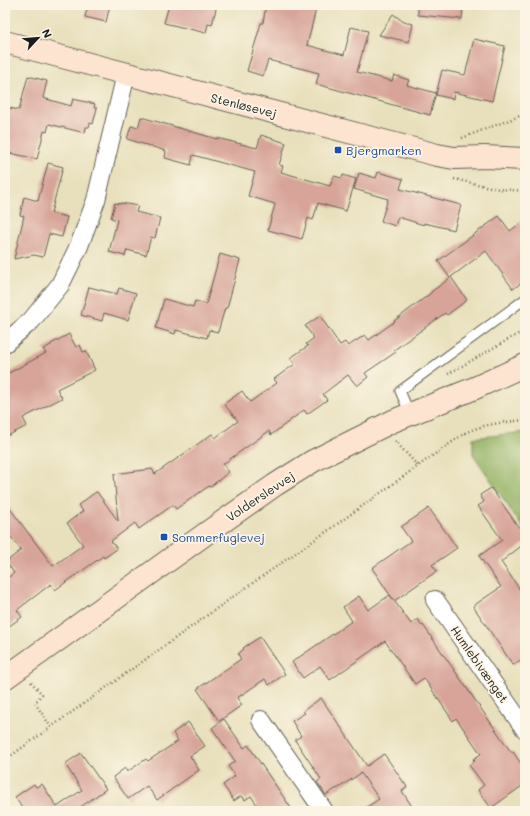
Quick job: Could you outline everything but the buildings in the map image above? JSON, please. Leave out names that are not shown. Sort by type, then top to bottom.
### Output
[{"type":"street","name":"Stenløsevej","points":[[5,42],[437,155],[454,158],[485,156],[525,159]]},
{"type":"street","points":[[5,343],[31,321],[60,285],[79,246],[96,200],[126,74]]},
{"type":"street","name":"Stenløsevej","points":[[485,156],[525,147]]},
{"type":"street","name":"Volderslevvej","points":[[11,673],[208,532],[275,485],[313,461],[410,414],[475,388],[525,365]]},
{"type":"street","name":"Volderslevvej","points":[[475,388],[525,376]]},
{"type":"street","name":"Humlebivænget","points":[[435,600],[525,729]]},
{"type":"street","points":[[261,720],[324,811]]},
{"type":"lane","points":[[410,414],[400,392],[525,300]]},
{"type":"path","points":[[456,140],[525,114]]},
{"type":"path","points":[[437,155],[444,175],[499,189],[525,191]]},
{"type":"path","points":[[443,377],[525,330]]},
{"type":"path","points":[[5,760],[472,429],[525,420]]},
{"type":"path","points":[[382,427],[418,466]]},
{"type":"path","points":[[11,673],[42,694],[35,703],[51,727]]},
{"type":"green space","points":[[525,432],[525,531],[473,454],[473,438]]},
{"type":"place","name":"Bjergmarken","points":[[338,150]]},
{"type":"place","name":"Sommerfuglevej","points":[[164,537]]}]
